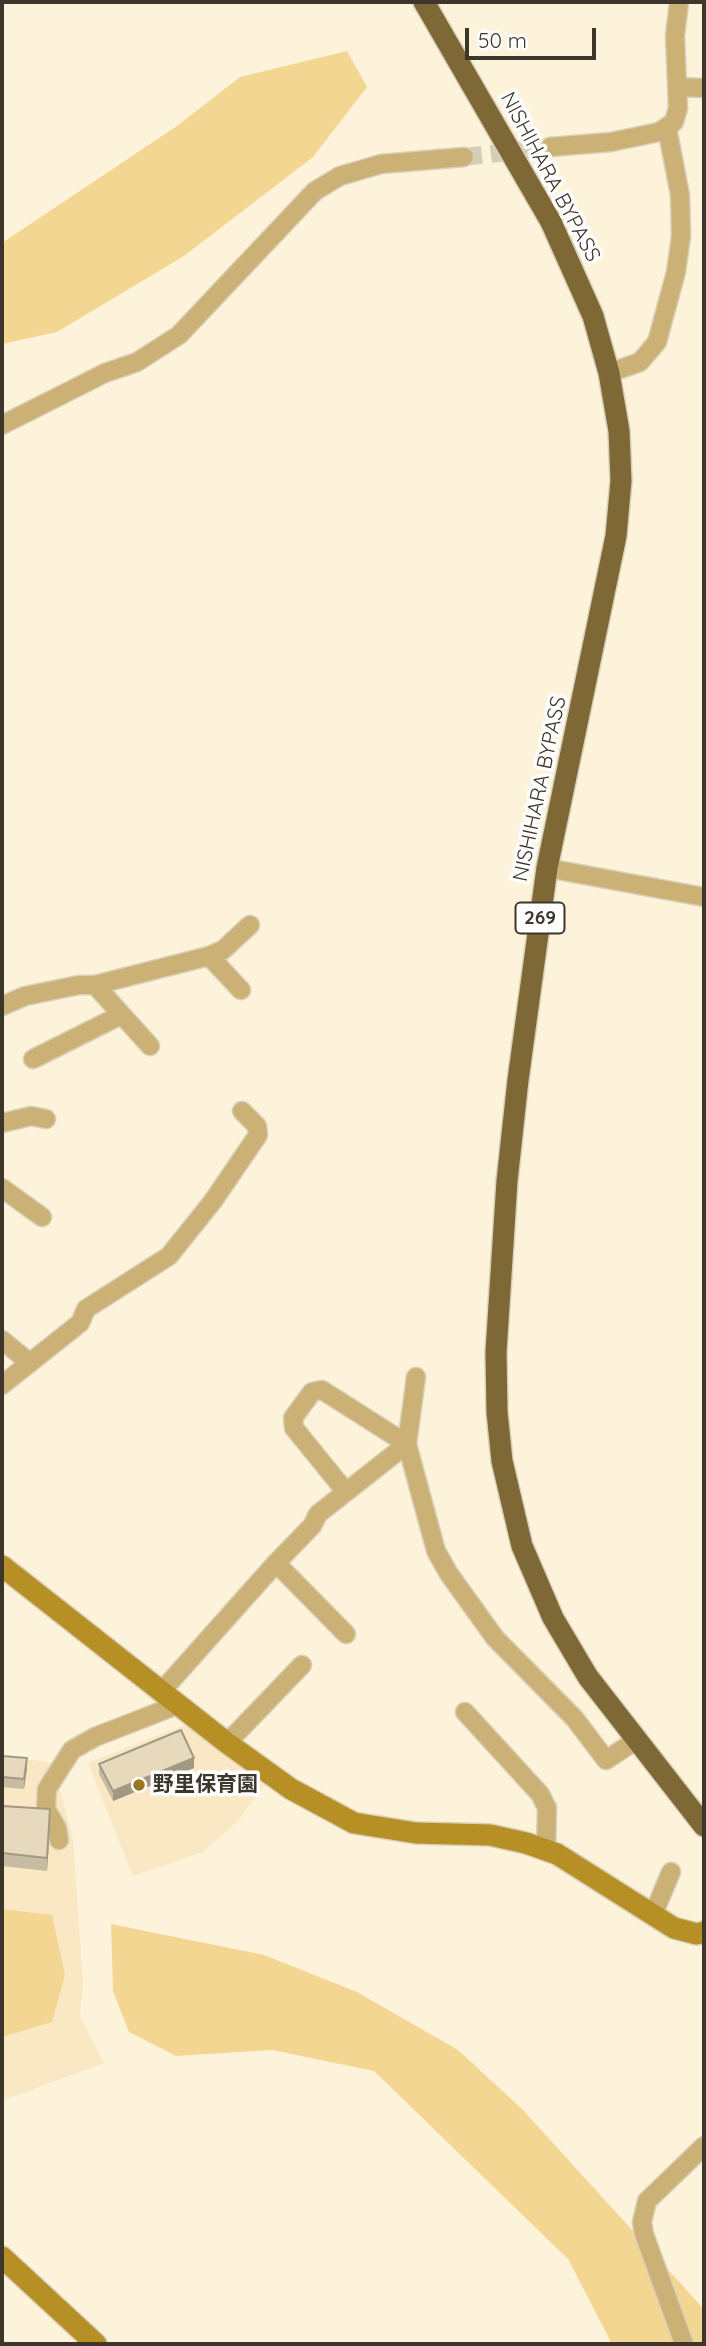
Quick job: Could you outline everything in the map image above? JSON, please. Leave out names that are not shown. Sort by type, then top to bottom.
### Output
[{"type":"highway","name":"NISHIHARA BYPASS","points":[[424,2],[551,222],[593,316],[609,373],[619,431],[621,481],[616,536],[547,868],[507,1181],[496,1352],[498,1424],[512,1509],[536,1583],[588,1677],[635,1741],[704,1826]]},
{"type":"street","points":[[550,147],[611,142],[667,128],[674,122],[678,108],[675,36],[679,2]]},
{"type":"street","points":[[677,87],[704,88]]},
{"type":"street","points":[[609,373],[640,362],[657,342],[676,272],[681,236],[680,195],[667,128]]},
{"type":"street","points":[[2,425],[105,373],[136,362],[179,335],[315,191],[340,176],[381,164],[464,156]]},
{"type":"street","points":[[547,868],[704,897]]},
{"type":"street","points":[[2,1006],[24,996],[79,985],[95,985],[209,956],[223,950],[250,925]]},
{"type":"street","points":[[209,956],[241,990]]},
{"type":"street","points":[[95,985],[150,1046]]},
{"type":"street","points":[[33,1059],[121,1014]]},
{"type":"street","points":[[2,1385],[80,1323],[86,1308],[169,1256],[213,1201],[258,1135],[257,1126],[242,1111]]},
{"type":"street","points":[[2,1123],[31,1116],[46,1119]]},
{"type":"street","points":[[2,1188],[42,1217]]},
{"type":"street","points":[[2,1340],[30,1363]]},
{"type":"street","points":[[416,1377],[407,1444],[436,1551],[449,1574],[495,1638],[575,1719],[606,1760],[635,1741]]},
{"type":"street","points":[[346,1492],[294,1428],[293,1418],[312,1392],[322,1390],[407,1444]]},
{"type":"street","points":[[59,1840],[57,1828],[46,1809],[47,1789],[72,1750],[169,1698],[276,1563],[312,1526],[318,1514],[407,1444]]},
{"type":"street","points":[[276,1563],[346,1634]]},
{"type":"street","points":[[2,1566],[227,1743],[291,1789],[354,1823],[416,1833],[490,1835],[546,1850],[674,1928],[702,1937]]},
{"type":"street","points":[[227,1743],[302,1665]]},
{"type":"street","points":[[466,1712],[540,1794],[547,1808],[546,1850]]},
{"type":"street","points":[[653,1915],[671,1872]]},
{"type":"street","points":[[684,2344],[642,2222],[647,2201],[704,2146]]},
{"type":"street","points":[[2,2257],[96,2344]]},
{"type":"shaded area","points":[[347,51],[367,87],[313,157],[184,256],[57,332],[2,344],[2,243],[177,126],[240,77]]},
{"type":"shaded area","points":[[187,1724],[264,1786],[238,1821],[203,1852],[133,1876],[88,1763]]},
{"type":"shaded area","points":[[2,1756],[53,1763],[73,1839],[83,1983],[80,2016],[104,2063],[2,2101]]},
{"type":"shaded area","points":[[2,1909],[52,1915],[65,1975],[52,2022],[2,2037]]},
{"type":"shaded area","points":[[111,1924],[264,1955],[357,1992],[458,2050],[523,2110],[701,2306],[704,2313],[704,2344],[612,2344],[568,2259],[374,2071],[272,2050],[176,2056],[129,2032],[113,1991]]},
{"type":"building","points":[[181,1730],[194,1758],[113,1791],[99,1764]]},
{"type":"building","points":[[2,1756],[27,1758],[24,1779],[2,1777]]},
{"type":"building","points":[[2,1806],[50,1809],[47,1858],[2,1853]]},
{"type":"tunnel","points":[[464,157],[550,147]]},
{"type":"place","name":"野里保育園","points":[[139,1785]]}]
